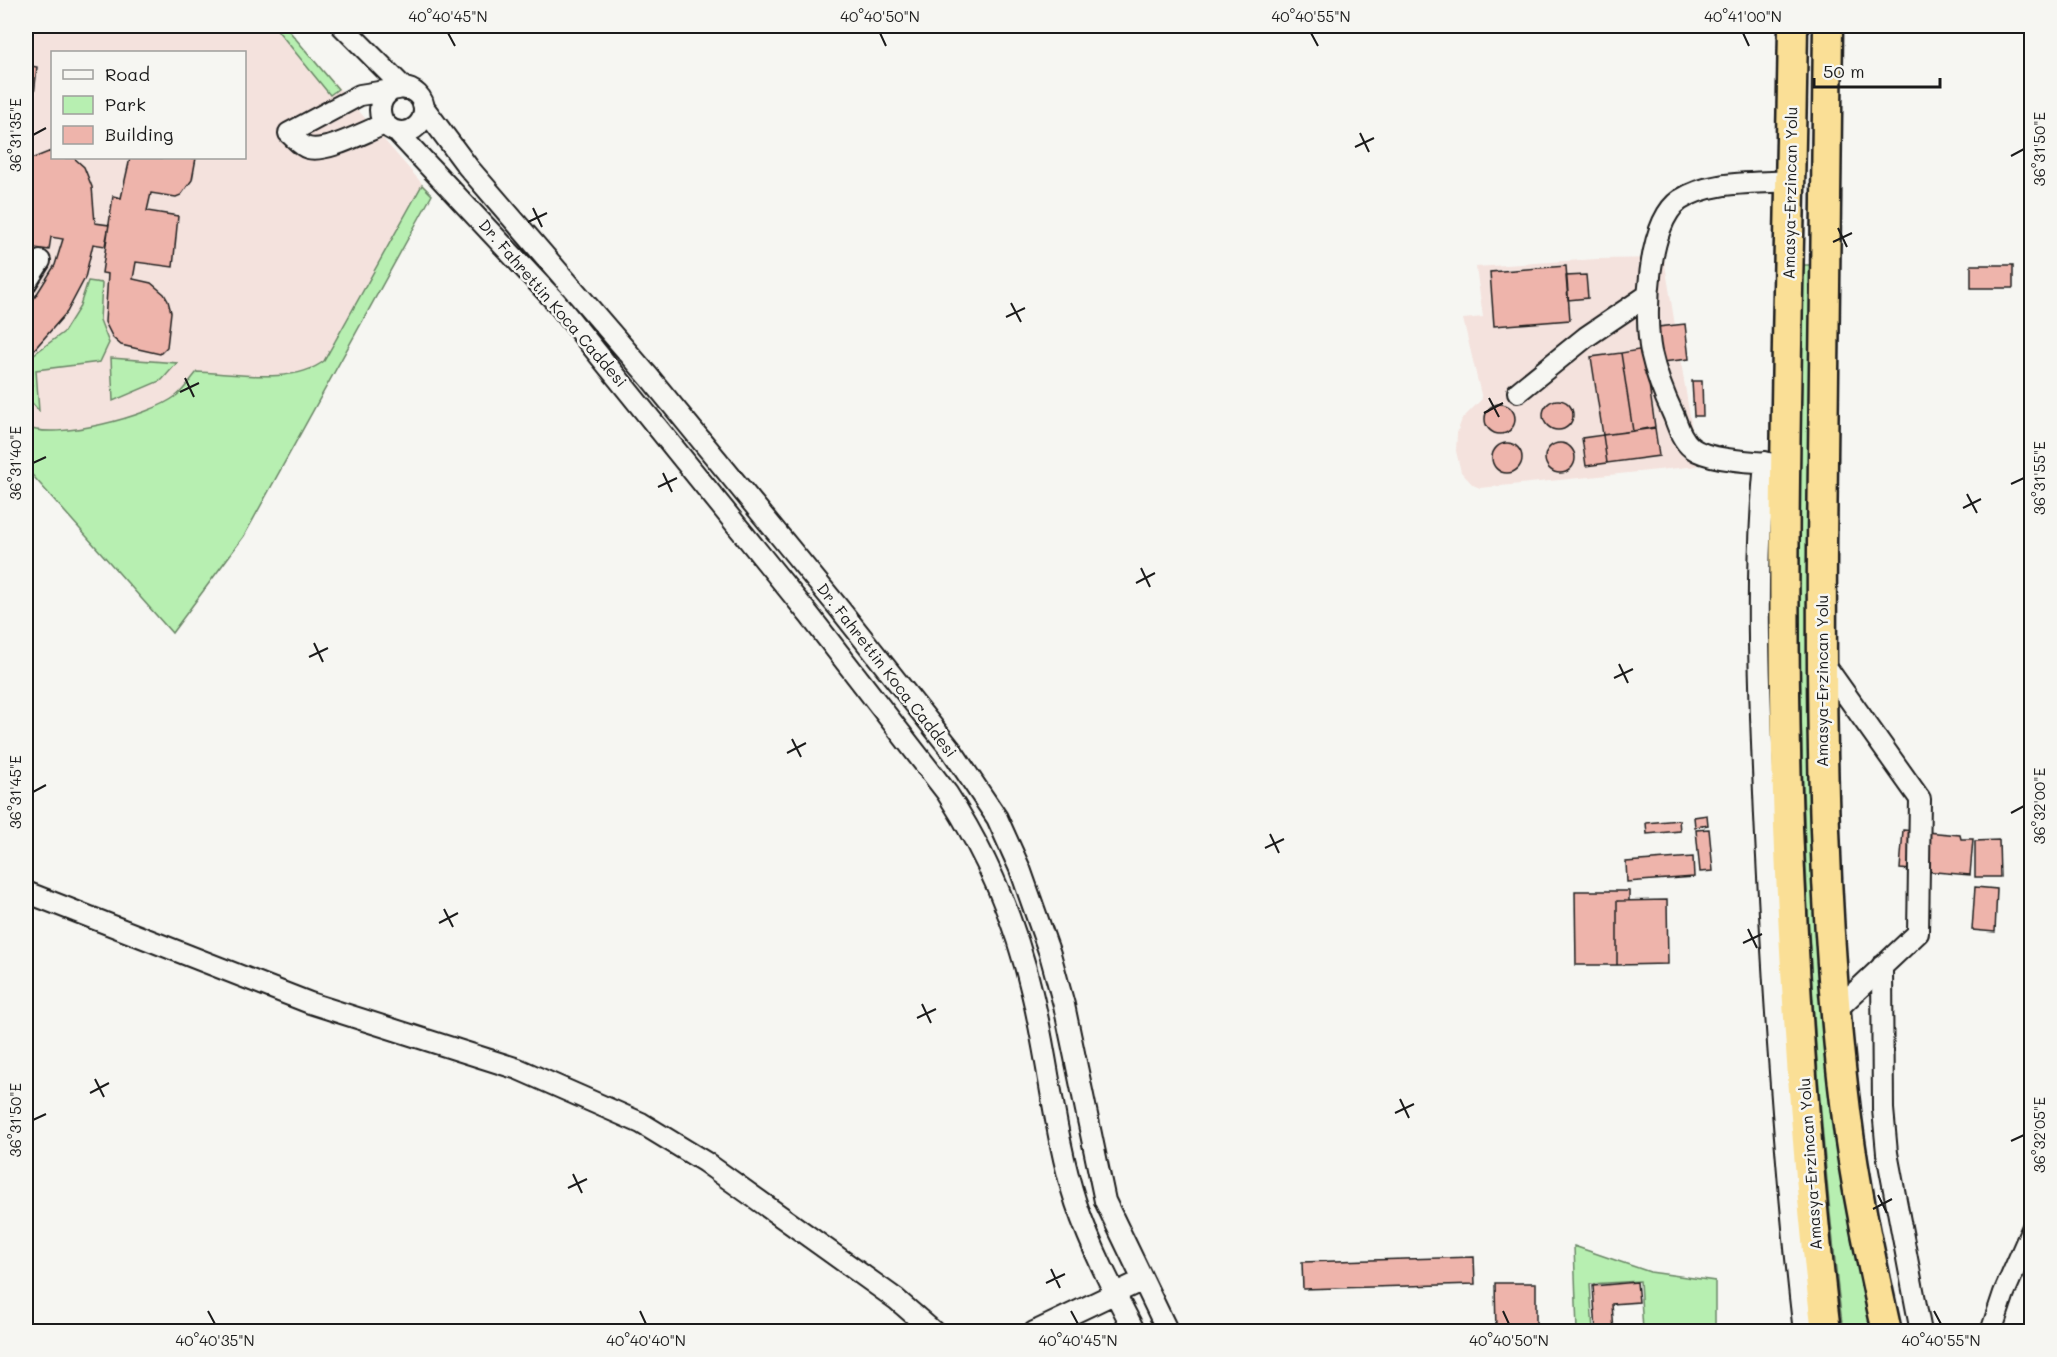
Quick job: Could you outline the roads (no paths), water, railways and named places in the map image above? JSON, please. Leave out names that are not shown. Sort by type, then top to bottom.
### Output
[{"type":"highway","name":"Amasya-Erzincan Yolu","points":[[1793,26],[1791,181],[1775,464],[1788,827],[1810,1182],[1826,1332]]},
{"type":"highway","name":"Amasya-Erzincan Yolu","points":[[1828,26],[1822,661],[1825,841],[1836,1010],[1846,1113],[1859,1199],[1887,1332]]},
{"type":"street","name":"Dr. Fahrettin Koca Caddesi","points":[[342,26],[402,89],[418,96],[424,108],[468,167],[642,369],[837,607],[952,751],[991,808],[1009,842],[1053,964],[1064,1005],[1105,1201],[1168,1332]]},
{"type":"street","points":[[391,128],[381,117],[381,102],[385,96],[402,89]]},
{"type":"street","points":[[402,89],[360,95],[289,133],[306,148],[330,146],[391,128],[416,127],[424,108]]},
{"type":"street","name":"Dr. Fahrettin Koca Caddesi","points":[[391,128],[508,248],[594,347],[948,793],[977,840],[996,880],[1032,992],[1065,1160],[1076,1202],[1093,1247],[1116,1292],[1128,1329]]},
{"type":"street","points":[[1791,181],[1704,189],[1677,201],[1662,226],[1648,295],[1649,332],[1656,372],[1683,436],[1692,448],[1710,455],[1775,464],[1760,540],[1761,701],[1769,929],[1786,1167],[1804,1332]]},
{"type":"street","points":[[26,283],[40,261]]},
{"type":"street","points":[[1518,392],[1586,337],[1648,295]]},
{"type":"street","points":[[1822,661],[1920,799],[1918,933],[1836,1010]]},
{"type":"street","points":[[26,892],[310,1003],[518,1069],[641,1123],[714,1168],[896,1299],[934,1332]]},
{"type":"street","points":[[1882,966],[1883,1109],[1887,1153],[1921,1332]]},
{"type":"street","points":[[1991,1332],[2004,1293],[2031,1229]]},
{"type":"street","points":[[1034,1332],[1143,1280]]},
{"type":"street","points":[[1128,1329],[1158,1311]]}]
